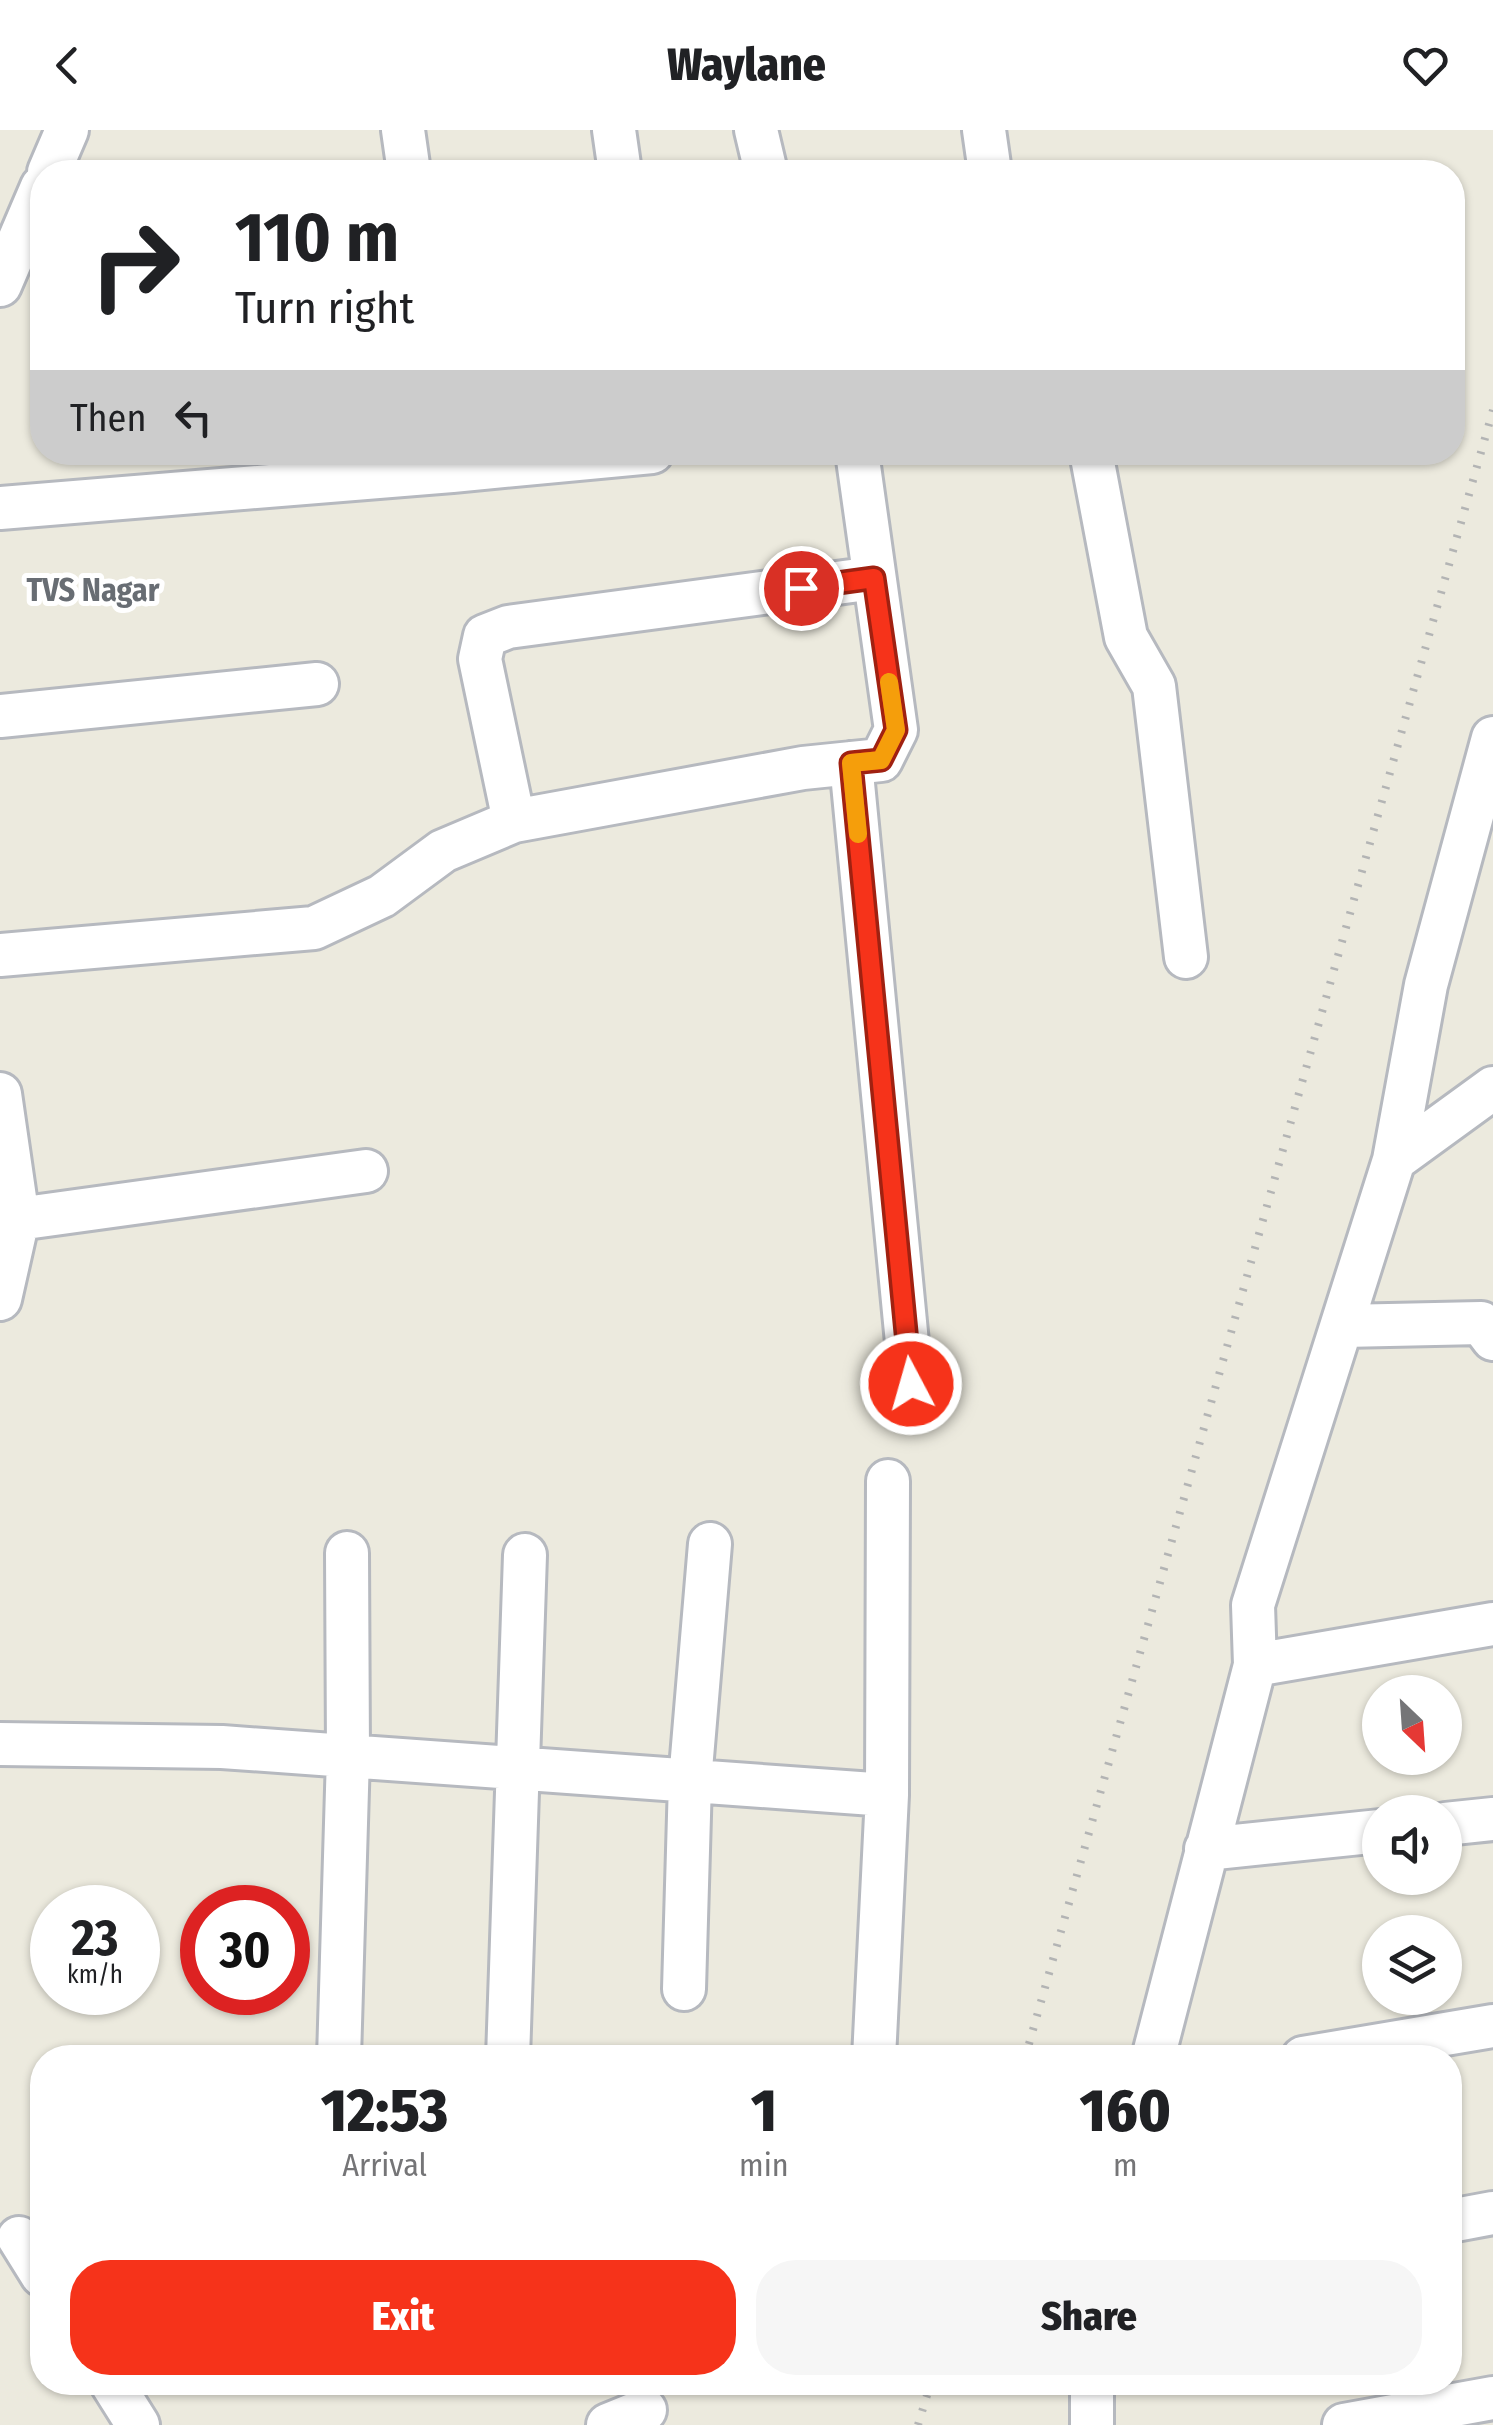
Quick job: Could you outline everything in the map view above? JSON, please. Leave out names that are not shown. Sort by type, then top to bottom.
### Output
[{"type":"street","points":[[54,160],[67,130]]},
{"type":"street","points":[[402,130],[407,160]]},
{"type":"street","points":[[614,130],[618,160]]},
{"type":"street","points":[[756,130],[763,160]]},
{"type":"street","points":[[984,130],[988,160]]},
{"type":"street","points":[[0,285],[30,215]]},
{"type":"street","points":[[0,508],[422,465]]},
{"type":"street","points":[[0,955],[314,928],[382,896],[443,851],[514,821],[881,760],[896,730],[859,465]]},
{"type":"street","points":[[1093,465],[1126,637],[1154,686],[1186,956]]},
{"type":"street","points":[[514,821],[480,659],[485,636],[508,627],[874,578]]},
{"type":"street","points":[[0,716],[316,684]]},
{"type":"street","points":[[1157,2045],[1255,1664],[1253,1605],[1394,1160],[1426,985],[1493,739]]},
{"type":"street","points":[[851,763],[911,1384]]},
{"type":"street","points":[[1394,1160],[1493,1088]]},
{"type":"street","points":[[0,1094],[18,1219],[0,1299]]},
{"type":"street","points":[[18,1219],[366,1172]]},
{"type":"street","points":[[1343,1326],[1481,1323],[1493,1339]]},
{"type":"street","points":[[875,2045],[887,1795],[888,1481]]},
{"type":"street","points":[[684,1988],[690,1782],[710,1544]]},
{"type":"street","points":[[339,2045],[348,1756],[347,1552]]},
{"type":"street","points":[[508,2045],[524,1555]]},
{"type":"street","points":[[1255,1664],[1493,1624]]},
{"type":"street","points":[[0,1744],[222,1747],[887,1795]]},
{"type":"street","points":[[1462,1822],[1493,1819]]},
{"type":"street","points":[[1206,1849],[1362,1833]]},
{"type":"street","points":[[1381,2045],[1493,2026]]},
{"type":"street","points":[[1462,2219],[1493,2213]]},
{"type":"street","points":[[119,2395],[138,2425]]},
{"type":"street","points":[[1092,2395],[1092,2425]]},
{"type":"street","points":[[1344,2425],[1493,2398]]},
{"type":"railway","points":[[1029,2045],[1493,410]]},
{"type":"railway","points":[[918,2425],[927,2395]]},
{"type":"slow traffic","points":[[858,834],[851,763],[881,760],[896,730],[889,682]]},
{"type":"district","name":"TVS Nagar","points":[[93,590]]},
{"type":"route","points":[[801,588],[874,578],[896,730],[881,760],[851,763],[911,1384]]}]
